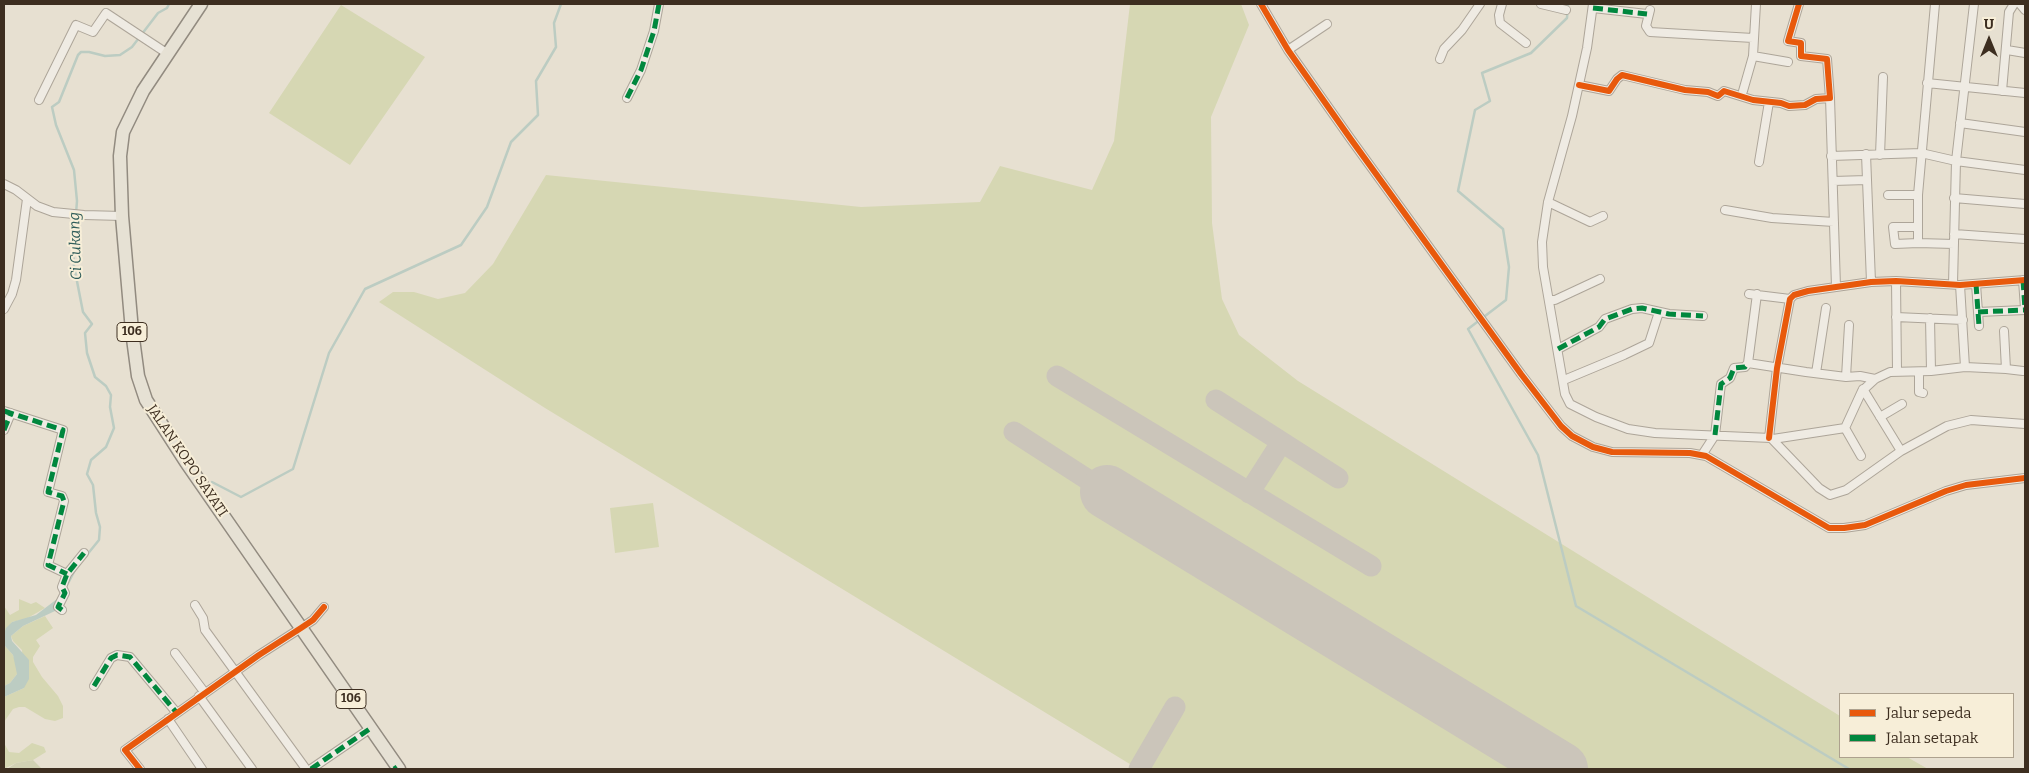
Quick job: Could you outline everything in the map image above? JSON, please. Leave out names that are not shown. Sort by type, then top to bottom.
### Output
[{"type":"main road","name":"JALAN KOPO SAYATI","points":[[201,4],[135,105],[123,132],[120,156],[122,216],[138,376],[146,400],[191,470],[397,768]]},
{"type":"street","points":[[627,98],[641,70],[654,31],[659,4]]},
{"type":"street","points":[[1261,4],[1288,50],[1482,319],[1552,414],[1572,436],[1593,447],[1612,452],[1702,455],[1816,521],[1829,528],[1837,529],[1866,525],[1946,491],[1966,485],[2025,478]]},
{"type":"street","points":[[1440,59],[1444,49],[1462,30],[1480,4]]},
{"type":"street","points":[[1502,4],[1499,15],[1500,23],[1526,42]]},
{"type":"street","points":[[1541,4],[1566,10]]},
{"type":"street","points":[[1743,91],[1753,56],[1752,38],[1756,4]]},
{"type":"street","points":[[1799,4],[1788,41],[1801,44],[1801,56],[1828,59],[1836,287]]},
{"type":"street","points":[[1918,243],[1918,194],[1935,4]]},
{"type":"street","points":[[1965,367],[1963,320],[1957,284],[1954,244],[1954,198],[1956,161],[1974,4]]},
{"type":"street","points":[[2002,91],[2009,12],[2014,4]]},
{"type":"street","points":[[2020,4],[2025,10]]},
{"type":"street","points":[[1752,38],[1650,32],[1646,28],[1648,12],[1593,6],[1590,32],[1579,85],[1548,202],[1542,251],[1565,394],[1570,404],[1612,424],[1643,432],[1771,438],[1845,428]]},
{"type":"street","points":[[39,100],[76,25],[93,32],[104,14],[108,13],[168,54]]},
{"type":"street","points":[[1288,50],[1327,24]]},
{"type":"street","points":[[2006,50],[2025,52]]},
{"type":"street","points":[[1753,56],[1788,62]]},
{"type":"street","points":[[1579,85],[1607,92],[1611,90],[1618,77],[1628,76],[1678,89],[1708,92],[1718,96],[1724,91],[1753,100],[1800,106],[1805,106],[1816,100],[1830,98]]},
{"type":"street","points":[[1880,155],[1882,77]]},
{"type":"street","points":[[1927,83],[2025,93]]},
{"type":"street","points":[[1759,162],[1768,102]]},
{"type":"street","points":[[1960,123],[2025,132]]},
{"type":"street","points":[[1831,156],[1921,153],[1956,161],[2025,170]]},
{"type":"street","points":[[1866,154],[1871,282]]},
{"type":"street","points":[[1833,181],[1868,180]]},
{"type":"street","points":[[4,184],[45,209],[84,215],[122,216]]},
{"type":"street","points":[[1888,194],[1918,194]]},
{"type":"street","points":[[1954,198],[2025,204]]},
{"type":"street","points":[[4,309],[12,294],[16,280],[27,199]]},
{"type":"street","points":[[1548,202],[1590,222],[1603,216]]},
{"type":"street","points":[[1726,210],[1772,218],[1834,222]]},
{"type":"street","points":[[1917,227],[1893,228],[1895,244],[1954,244]]},
{"type":"street","points":[[1954,234],[2025,239]]},
{"type":"street","points":[[1550,300],[1555,300],[1600,279]]},
{"type":"street","points":[[1702,455],[1715,435],[1721,384],[1730,378],[1734,368],[1745,367],[1748,363],[1753,294],[1790,299],[1798,294],[1871,282],[1976,284],[2024,280],[2025,310],[1978,312]]},
{"type":"street","points":[[1896,281],[1897,371]]},
{"type":"street","points":[[1976,284],[1979,326]]},
{"type":"street","points":[[1790,299],[1777,368],[1771,438],[1819,488],[1830,495],[1846,490],[1901,451],[1938,430],[1962,421],[1979,420],[2025,424]]},
{"type":"street","points":[[1558,349],[1599,327],[1605,319],[1632,309],[1642,308],[1659,312],[1703,316]]},
{"type":"street","points":[[1816,373],[1826,308]]},
{"type":"street","points":[[1564,380],[1649,343],[1659,312]]},
{"type":"street","points":[[1896,317],[1963,320]]},
{"type":"street","points":[[1930,318],[1931,371]]},
{"type":"street","points":[[1846,376],[1849,325]]},
{"type":"street","points":[[2004,331],[2006,369]]},
{"type":"street","points":[[1748,363],[1875,379]]},
{"type":"street","points":[[1845,428],[1863,389],[1875,379],[1890,372],[1919,372],[1965,367],[2023,371]]},
{"type":"street","points":[[1919,372],[1919,392],[1923,393]]},
{"type":"street","points":[[1863,389],[1901,451]]},
{"type":"street","points":[[1880,417],[1902,404]]},
{"type":"street","points":[[4,430],[7,412],[63,430],[48,492],[62,496],[64,502],[48,565],[67,574]]},
{"type":"street","points":[[1845,428],[1861,456]]},
{"type":"street","points":[[62,610],[58,607],[67,574],[84,553]]},
{"type":"street","points":[[195,605],[203,618],[204,630],[306,769]]},
{"type":"street","points":[[140,769],[125,750],[234,672],[303,631],[324,607]]},
{"type":"street","points":[[175,653],[252,769]]},
{"type":"street","points":[[94,686],[111,658],[117,656],[130,657],[176,712]]},
{"type":"street","points":[[168,718],[202,769]]},
{"type":"street","points":[[311,769],[371,728]]},
{"type":"green space","points":[[1130,4],[1241,4],[1249,25],[1211,117],[1212,223],[1222,299],[1239,335],[1298,381],[1839,715],[1839,758],[1909,758],[1928,769],[1138,769],[545,408],[379,302],[393,292],[414,292],[438,299],[465,293],[493,264],[546,175],[861,207],[980,202],[1000,166],[1092,190],[1114,141]]},
{"type":"green space","points":[[341,5],[425,57],[350,165],[269,113]]},
{"type":"green space","points":[[653,503],[659,547],[615,553],[610,508]]},
{"type":"green space","points":[[19,599],[31,604],[36,602],[45,608],[26,619],[12,622],[4,634],[4,606],[10,615],[19,610]]},
{"type":"green space","points":[[45,616],[53,628],[36,640],[40,646],[33,657],[33,662],[42,677],[58,696],[63,706],[63,718],[55,721],[45,719],[25,707],[19,707],[13,709],[4,722],[4,697],[24,688],[22,650],[13,641],[11,636],[23,626]]},
{"type":"green space","points":[[4,645],[13,655],[17,666],[17,674],[10,683],[4,686]]},
{"type":"green space","points":[[4,743],[9,752],[19,753],[32,743],[44,747],[46,752],[33,760],[16,763],[4,769]]},
{"type":"green space","points":[[33,760],[42,769],[7,769],[16,763]]},
{"type":"shaded area","points":[[62,591],[64,594],[55,611],[23,626],[11,636],[12,641],[29,660],[29,679],[24,688],[4,697],[4,686],[10,683],[17,674],[13,655],[4,645],[6,628],[12,622],[36,615],[57,599]]},
{"type":"waterway","name":"Ci Cukang","points":[[86,556],[99,540],[100,527],[96,513],[93,485],[87,474],[91,460],[106,447],[114,428],[110,407],[111,395],[106,386],[95,377],[87,353],[85,333],[92,324],[83,312],[74,266],[73,250],[77,201],[74,170],[56,125],[52,107],[59,102],[78,55],[81,52],[105,56],[120,55],[132,47],[158,13],[167,8],[169,4]]},
{"type":"waterway","points":[[212,482],[241,497],[293,469],[329,353],[365,289],[461,245],[487,207],[511,142],[538,115],[536,81],[556,47],[554,23],[561,4]]},
{"type":"waterway","points":[[1568,4],[1567,18],[1531,53],[1482,73],[1490,101],[1475,110],[1458,191],[1503,229],[1509,267],[1506,300],[1468,329],[1538,455],[1576,606],[1849,769]]},
{"type":"waterway","name":"Ci Cukang","points":[[66,587],[75,570]]},
{"type":"taxiway","points":[[1057,376],[1371,566]]},
{"type":"taxiway","points":[[1216,400],[1338,478]]},
{"type":"taxiway","points":[[1014,432],[1107,492]]},
{"type":"taxiway","points":[[1249,493],[1281,443]]},
{"type":"taxiway","points":[[1139,769],[1175,707]]},
{"type":"runway","points":[[1107,492],[1561,769]]},
{"type":"marked path","points":[[627,98],[641,70],[654,31],[659,4]]},
{"type":"marked path","points":[[1593,8],[1647,14]]},
{"type":"marked path","points":[[2023,280],[2025,309]]},
{"type":"marked path","points":[[1976,284],[1979,326]]},
{"type":"marked path","points":[[1558,349],[1599,327],[1605,319],[1632,309],[1642,308],[1669,314],[1703,316]]},
{"type":"marked path","points":[[1978,312],[2025,310]]},
{"type":"marked path","points":[[1715,435],[1721,384],[1730,378],[1734,368],[1745,367],[1748,363]]},
{"type":"marked path","points":[[4,411],[63,430],[48,492],[62,496],[64,501],[48,565],[67,574]]},
{"type":"marked path","points":[[4,430],[11,413]]},
{"type":"marked path","points":[[62,610],[58,607],[65,593],[62,587],[67,574],[84,553]]},
{"type":"marked path","points":[[94,686],[111,658],[117,655],[130,657],[176,712]]},
{"type":"marked path","points":[[311,769],[371,728]]},
{"type":"cycle path","points":[[1261,4],[1288,50],[1350,138],[1521,374],[1561,426],[1572,436],[1593,447],[1612,452],[1690,453],[1706,456],[1829,528],[1865,525],[1946,491],[1966,485],[2025,478]]},
{"type":"cycle path","points":[[1579,85],[1609,91],[1622,75],[1685,90],[1708,92],[1718,96],[1724,91],[1753,100],[1781,103],[1789,106],[1805,105],[1816,99],[1830,98],[1827,59],[1801,56],[1801,43],[1788,41],[1799,4]]},
{"type":"cycle path","points":[[1769,438],[1777,368],[1790,299],[1794,295],[1808,291],[1871,282],[1896,281],[1960,285],[2025,280]]},
{"type":"cycle path","points":[[140,769],[125,750],[259,655],[313,620],[324,607]]}]
